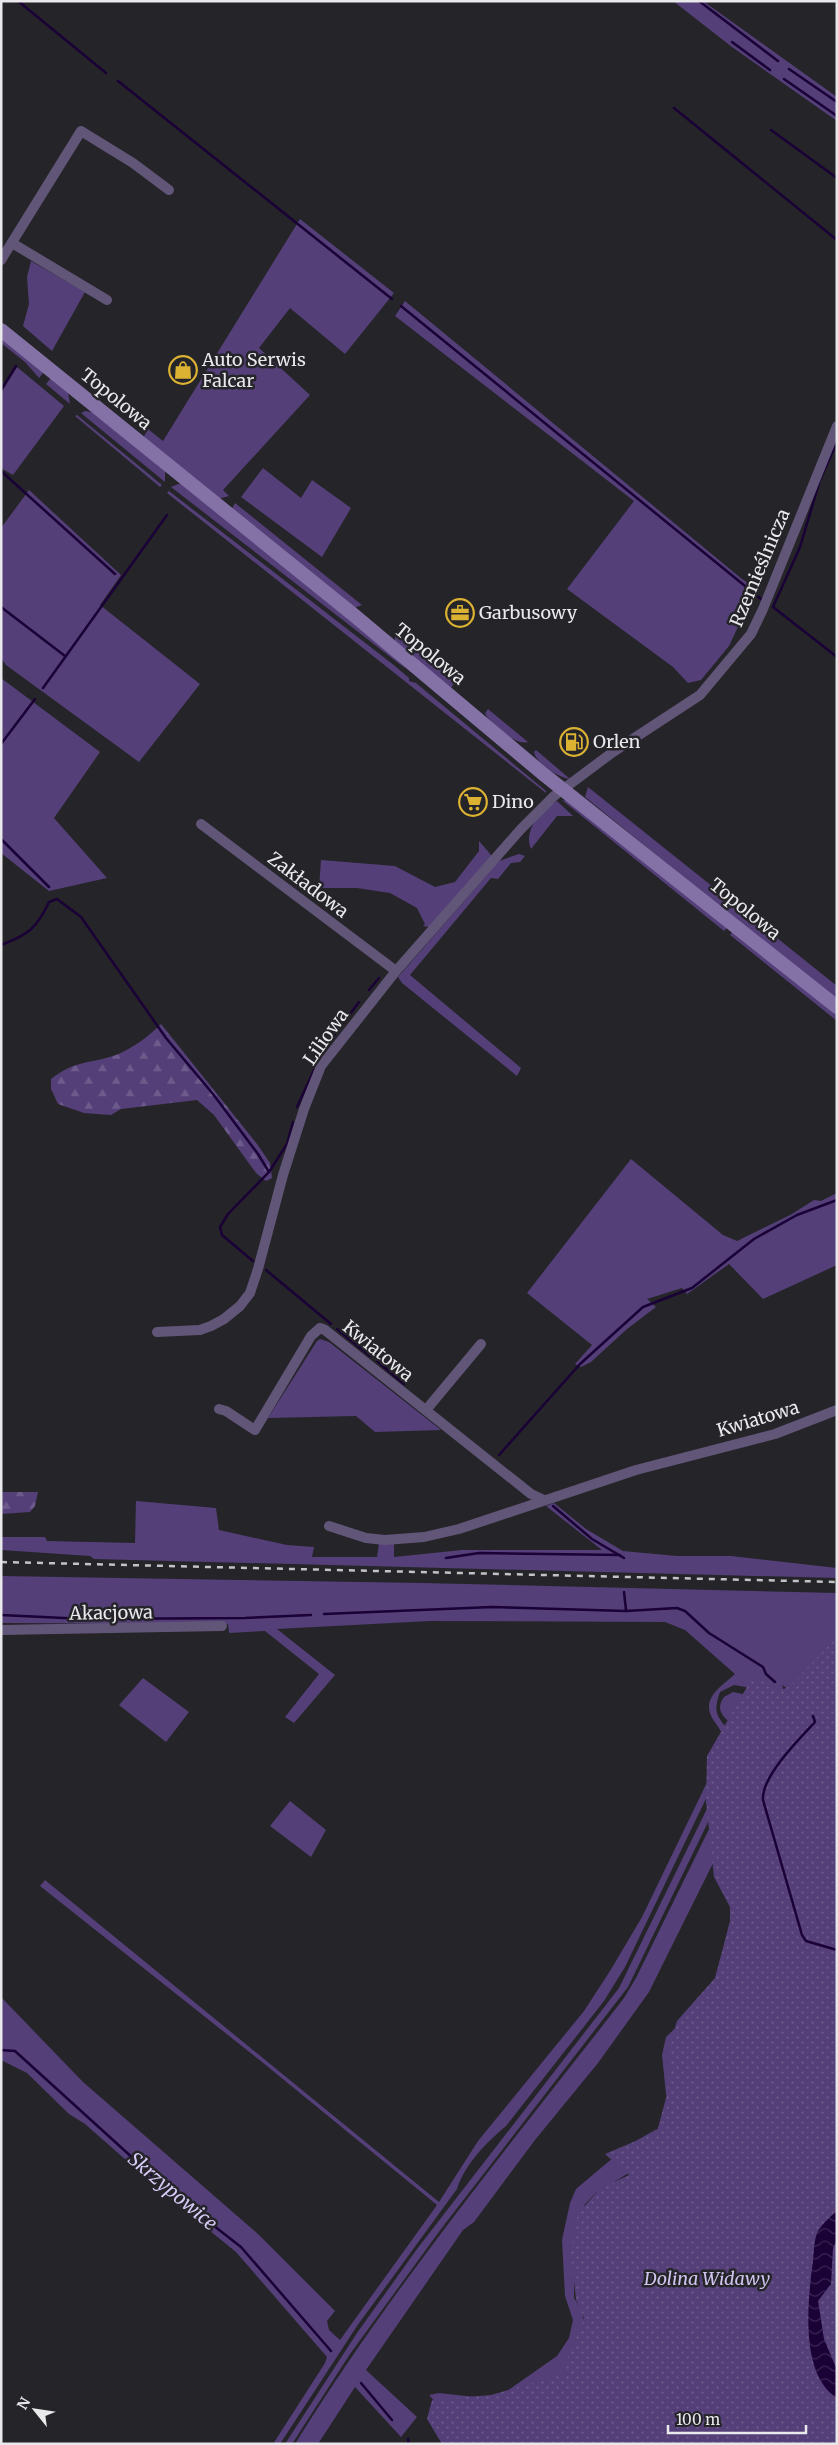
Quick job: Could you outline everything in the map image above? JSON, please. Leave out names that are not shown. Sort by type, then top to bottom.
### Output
[{"type":"main road","name":"Topolowa","points":[[1,330],[355,616],[563,789],[837,1007]]},
{"type":"street","points":[[1,260],[81,131],[133,164],[169,190]]},
{"type":"street","points":[[12,243],[106,300]]},
{"type":"street","name":"Rzemieślnicza","points":[[563,789],[613,752],[700,695],[735,656],[751,634],[763,609],[837,426]]},
{"type":"street","name":"Liliowa","points":[[157,1332],[200,1330],[211,1326],[235,1310],[250,1293],[256,1278],[283,1174],[304,1109],[321,1066],[396,971],[521,829],[563,789]]},
{"type":"street","name":"Zakładowa","points":[[201,824],[396,971]]},
{"type":"street","name":"Kwiatowa","points":[[219,1409],[226,1411],[255,1430],[311,1336],[320,1328],[339,1340],[460,1435],[531,1494],[544,1500]]},
{"type":"street","points":[[426,1410],[481,1344]]},
{"type":"street","name":"Kwiatowa","points":[[329,1526],[366,1538],[406,1540],[459,1530],[544,1500],[660,1463],[775,1434],[837,1410]]},
{"type":"street","name":"Akacjowa","points":[[1,1630],[222,1626]]},
{"type":"green space","points":[[673,1],[703,1],[837,97],[837,121],[732,47]]},
{"type":"green space","points":[[300,219],[394,293],[345,354],[290,308],[259,348],[310,395],[223,490],[229,496],[218,499],[143,438],[148,429],[163,441]]},
{"type":"green space","points":[[31,261],[85,292],[52,351],[23,326],[29,304],[27,277]]},
{"type":"green space","points":[[405,301],[742,579],[748,583],[760,580],[729,646],[701,680],[688,683],[673,667],[567,589],[634,501],[395,316]]},
{"type":"green space","points":[[1,337],[44,372],[39,378],[25,362],[1,343]]},
{"type":"green space","points":[[17,367],[64,406],[13,475],[1,468],[1,393]]},
{"type":"green space","points":[[51,378],[68,392],[70,404],[46,384]]},
{"type":"green space","points":[[85,411],[96,413],[165,470],[165,482],[81,413]]},
{"type":"green space","points":[[77,415],[162,485],[160,487],[75,416]]},
{"type":"green space","points":[[263,468],[301,498],[312,480],[351,508],[322,557],[241,497]]},
{"type":"green space","points":[[181,483],[384,647],[406,669],[171,487]]},
{"type":"green space","points":[[29,490],[121,575],[100,605],[200,684],[139,762],[6,665],[1,658],[1,528]]},
{"type":"green space","points":[[169,491],[395,666],[409,678],[409,681],[416,683],[546,791],[546,793],[167,493]]},
{"type":"green space","points":[[235,503],[362,605],[354,608],[232,509]]},
{"type":"green space","points":[[395,631],[456,681],[450,689],[395,643]]},
{"type":"green space","points":[[1,678],[100,752],[54,818],[107,878],[49,891],[1,853]]},
{"type":"green space","points":[[488,709],[528,742],[517,741],[511,738],[495,725],[485,713]]},
{"type":"green space","points":[[536,750],[570,779],[560,776],[543,765],[534,752]]},
{"type":"green space","points":[[588,787],[837,986],[837,1001],[585,797]]},
{"type":"green space","points":[[562,800],[567,801],[728,927],[724,931]]},
{"type":"green space","points":[[557,801],[573,816],[557,816],[531,849],[529,835],[531,828],[540,815]]},
{"type":"green space","points":[[479,841],[492,856],[430,927],[423,926],[425,924],[417,908],[390,893],[357,888],[319,888],[321,860],[395,866],[435,887],[455,882],[479,851]]},
{"type":"green space","points":[[519,854],[525,856],[520,862],[511,863],[498,879],[491,878],[410,975],[521,1068],[517,1076],[402,983],[398,977],[499,861]]},
{"type":"green space","points":[[733,931],[837,1012],[837,1021],[730,935]]},
{"type":"green space","points":[[161,1024],[257,1144],[270,1163],[272,1178],[266,1181],[256,1173],[214,1115],[197,1100],[121,1109],[111,1115],[84,1113],[58,1104],[51,1089],[51,1079],[75,1065],[107,1058],[122,1052],[140,1042]]},
{"type":"green space","points":[[631,1159],[723,1235],[737,1241],[792,1214],[814,1200],[821,1201],[837,1193],[837,1265],[763,1299],[729,1264],[687,1294],[682,1288],[647,1299],[656,1307],[627,1329],[591,1362],[581,1367],[575,1364],[592,1345],[527,1293]]},
{"type":"green space","points":[[320,1339],[329,1342],[441,1430],[375,1432],[356,1416],[268,1418]]},
{"type":"green space","points":[[1,1492],[38,1492],[35,1506],[30,1512],[1,1514]]},
{"type":"green space","points":[[136,1501],[216,1508],[219,1530],[287,1545],[314,1547],[312,1557],[377,1557],[379,1543],[394,1544],[394,1557],[462,1550],[602,1550],[546,1506],[554,1503],[586,1529],[623,1551],[677,1556],[731,1556],[837,1568],[837,1578],[94,1559],[90,1556],[1,1550],[1,1537],[45,1537],[47,1541],[135,1543]]},
{"type":"green space","points":[[1,1576],[422,1583],[837,1593],[837,1638],[788,1689],[782,1685],[785,1694],[734,1685],[720,1692],[717,1705],[718,1715],[731,1733],[727,1755],[625,1967],[604,2001],[506,2126],[484,2147],[465,2171],[457,2189],[357,2326],[280,2444],[273,2444],[327,2357],[236,2252],[168,2197],[85,2124],[69,2114],[27,2073],[1,2060],[1,1997],[83,2082],[258,2234],[335,2311],[327,2321],[329,2330],[340,2340],[437,2205],[262,2062],[40,1886],[45,1880],[439,2202],[478,2141],[584,2011],[642,1917],[725,1745],[724,1738],[710,1713],[709,1706],[710,1700],[718,1689],[735,1674],[685,1630],[665,1622],[430,1621],[277,1629],[335,1675],[294,1723],[285,1717],[319,1674],[265,1631],[229,1633],[228,1624],[1,1623]]},
{"type":"green space","name":"Dolina Widawy","points":[[837,1637],[837,2444],[442,2444],[427,2419],[432,2400],[491,2395],[567,2373],[566,2362],[584,2318],[576,2300],[571,2252],[578,2213],[601,2188],[629,2175],[605,2154],[657,2132],[667,2094],[671,2041],[677,2021],[715,1978],[730,1921],[730,1907],[714,1877],[706,1801],[707,1756],[751,1680],[761,1680],[777,1692],[790,1686]]},
{"type":"green space","points":[[837,1643],[837,1939],[818,1931],[810,1944],[807,1956],[829,1965],[837,1965],[837,2028],[810,2087],[756,2187],[686,2138],[596,2193],[585,2204],[579,2219],[574,2251],[574,2298],[581,2309],[584,2321],[577,2348],[567,2373],[507,2406],[477,2410],[436,2403],[429,2395],[439,2393],[484,2398],[507,2391],[557,2356],[569,2338],[573,2320],[565,2296],[562,2240],[570,2203],[576,2189],[627,2146],[655,2130],[667,2126],[671,2108],[666,2094],[662,2055],[666,2037],[700,2004],[733,1955],[744,1929],[754,1893],[755,1879],[730,1829],[649,1992],[598,2063],[535,2140],[474,2222],[463,2230],[366,2370],[417,2417],[401,2437],[355,2387],[318,2444],[295,2444],[332,2386],[412,2272],[624,1998],[636,1978],[752,1743],[792,1695],[806,1707],[792,1694]]},
{"type":"green space","points":[[143,1678],[189,1712],[166,1742],[119,1705]]},
{"type":"green space","points":[[733,1692],[743,1694],[731,1723],[722,1715],[720,1705],[724,1697]]},
{"type":"green space","points":[[728,1766],[727,1783],[628,1987],[441,2229],[350,2354],[292,2444],[285,2444],[357,2333],[417,2249],[619,1988]]},
{"type":"green space","points":[[290,1801],[326,1830],[311,1857],[270,1826]]},
{"type":"water","points":[[837,2211],[837,2240],[833,2248],[831,2284],[818,2301],[824,2339],[837,2370],[837,2398],[825,2387],[817,2372],[811,2354],[808,2315],[816,2237],[822,2225]]},
{"type":"waterway","points":[[18,1],[106,73]]},
{"type":"waterway","points":[[699,1],[778,61]]},
{"type":"waterway","points":[[732,42],[770,70]]},
{"type":"waterway","points":[[789,69],[837,102]]},
{"type":"waterway","points":[[784,79],[837,116]]},
{"type":"waterway","points":[[118,81],[392,299]]},
{"type":"waterway","points":[[674,108],[837,240]]},
{"type":"waterway","points":[[771,130],[837,178]]},
{"type":"waterway","points":[[401,306],[761,599]]},
{"type":"waterway","points":[[1,390],[16,366]]},
{"type":"waterway","points":[[837,442],[820,480],[800,547],[773,607],[837,657]]},
{"type":"waterway","points":[[1,471],[115,574]]},
{"type":"waterway","points":[[43,688],[167,515]]},
{"type":"waterway","points":[[1,607],[65,656]]},
{"type":"waterway","points":[[1,744],[35,699]]},
{"type":"waterway","points":[[1,839],[49,887]]},
{"type":"waterway","points":[[1,945],[31,930],[49,902],[57,899],[81,917],[166,1038],[213,1094],[258,1154],[269,1172],[228,1214],[220,1227],[222,1235],[253,1261]]},
{"type":"waterway","points":[[369,990],[379,978]]},
{"type":"waterway","points":[[329,1042],[359,1002]]},
{"type":"waterway","points":[[297,1107],[321,1055]]},
{"type":"waterway","points":[[269,1172],[287,1144],[293,1122]]},
{"type":"waterway","points":[[499,1455],[580,1364],[643,1307],[692,1288],[754,1239],[797,1215],[837,1200]]},
{"type":"waterway","points":[[266,1270],[331,1324]]},
{"type":"waterway","points":[[337,1329],[370,1356]]},
{"type":"waterway","points":[[377,1361],[404,1384]]},
{"type":"waterway","points":[[553,1506],[592,1539],[624,1558]]},
{"type":"waterway","points":[[446,1558],[479,1553],[620,1555]]},
{"type":"waterway","points":[[624,1592],[626,1610]]},
{"type":"waterway","points":[[324,1614],[492,1607],[626,1611],[677,1608],[685,1611],[709,1633],[763,1667],[766,1674],[775,1682]]},
{"type":"waterway","points":[[1,1615],[85,1619],[245,1618],[311,1615]]},
{"type":"waterway","points":[[813,1716],[815,1722],[782,1759],[768,1780],[763,1800],[802,1935],[806,1941],[837,1950]]},
{"type":"waterway","name":"Skrzypowice","points":[[1,2050],[15,2051],[168,2190],[241,2247],[331,2351]]},
{"type":"waterway","name":"Skrzypowice","points":[[361,2383],[392,2420]]},
{"type":"waterway","name":"Skrzypowice","points":[[408,2439],[409,2444]]},
{"type":"railway","points":[[1,1562],[837,1582]]},
{"type":"place","name":"Auto Serwis Falcar","points":[[183,370]]},
{"type":"place","name":"Garbusowy","points":[[460,613]]},
{"type":"place","name":"Orlen","points":[[574,742]]},
{"type":"place","name":"Dino","points":[[473,802]]}]
